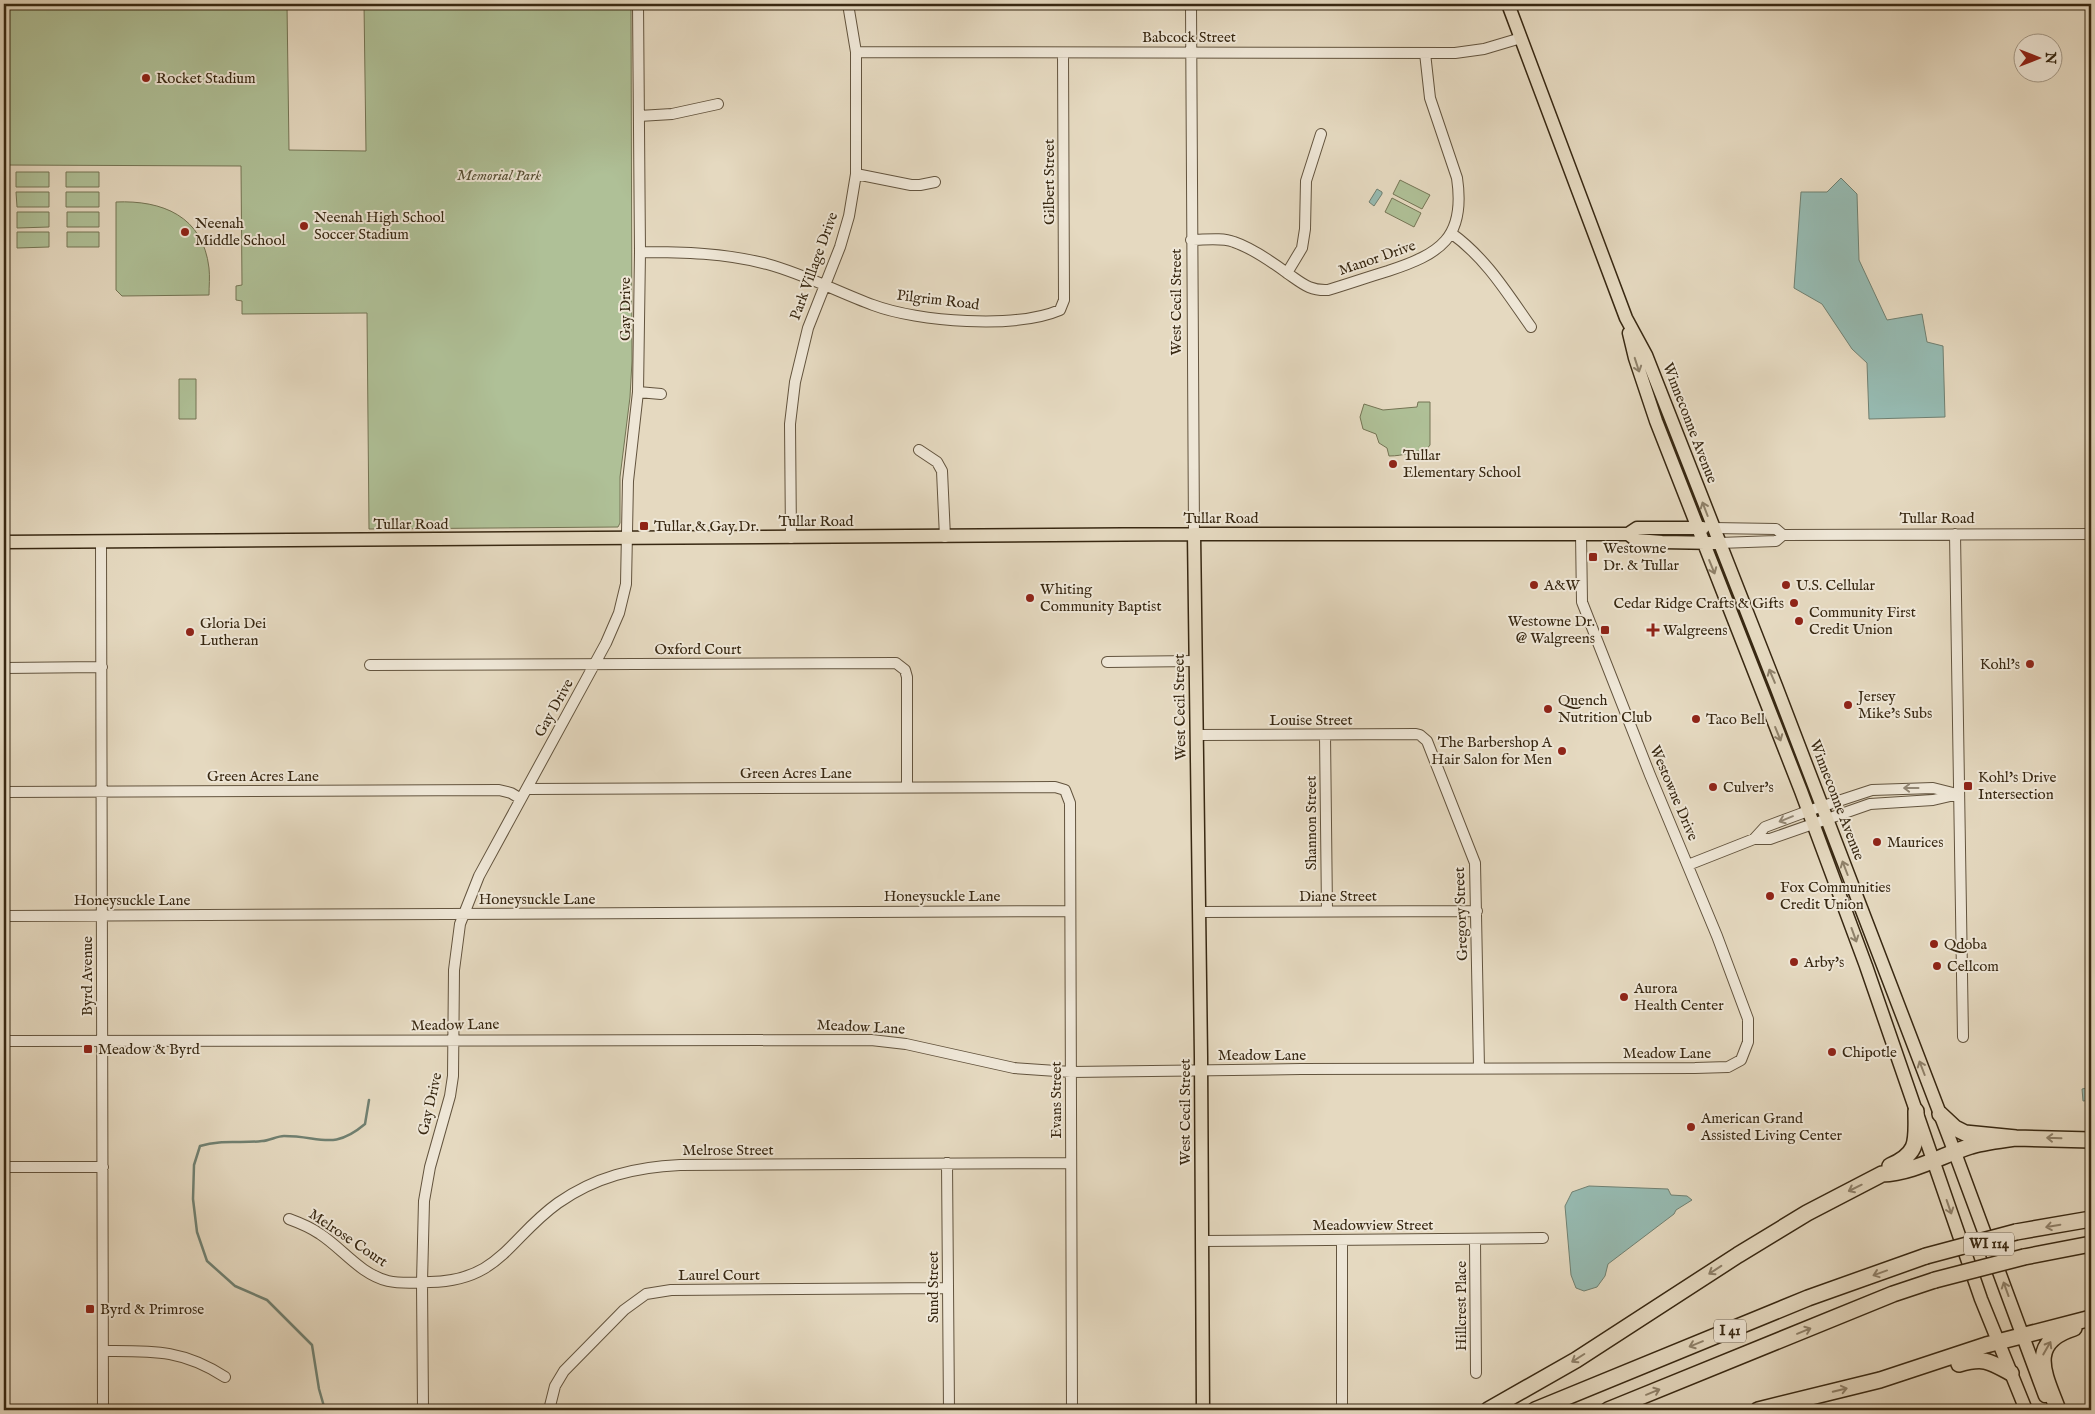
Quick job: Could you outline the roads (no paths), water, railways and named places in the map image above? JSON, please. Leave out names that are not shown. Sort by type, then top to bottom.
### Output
[{"type":"highway","points":[[1488,1410],[1576,1360],[1738,1255],[1807,1213],[1882,1174],[1887,1168],[1904,1160],[1913,1150],[1916,1139],[1916,1111]]},
{"type":"highway","points":[[1940,1114],[1964,1133],[2016,1138],[2091,1140]]},
{"type":"highway","points":[[1882,1174],[1891,1174],[1955,1153],[1969,1146],[2016,1138]]},
{"type":"highway","name":"I 41","points":[[1535,1410],[1808,1298],[1926,1256],[2016,1232],[2091,1219]]},
{"type":"highway","name":"I 41","points":[[1608,1410],[1893,1294],[1935,1280],[2024,1257],[2091,1244]]},
{"type":"highway","points":[[1758,1410],[1880,1380],[2022,1335],[2091,1320]]},
{"type":"highway","points":[[2058,1410],[2042,1368],[2046,1346],[2064,1331],[2091,1320]]},
{"type":"highway","points":[[1880,1380],[1901,1382],[1975,1359],[1988,1360],[2011,1373]]},
{"type":"main road","name":"Winneconne Avenue","points":[[1508,4],[1626,318],[1646,355],[1822,806],[1955,1153],[2050,1410]]},
{"type":"main road","name":"Winneconne Avenue","points":[[1626,318],[1635,358],[1656,421],[1808,811],[1866,966],[1981,1299],[2026,1410]]},
{"type":"main road","name":"Tullar Road","points":[[4,542],[1194,534],[1628,534],[1637,528],[1713,528]]},
{"type":"main road","name":"West Cecil Street","points":[[1194,534],[1200,912],[1204,1410]]},
{"type":"main road","name":"Tullar Road","points":[[1628,534],[1636,540],[1719,543]]},
{"type":"street","name":"Gay Drive","points":[[423,1410],[422,1282],[424,1200],[430,1167],[450,1096],[454,1040],[455,951],[463,914],[479,876],[613,628],[623,598],[628,570],[628,475],[638,392],[640,252],[638,4]]},
{"type":"street","name":"Park Village Drive","points":[[791,538],[790,424],[800,355],[808,328],[847,223],[856,174],[856,52],[848,4]]},
{"type":"street","name":"West Cecil Street","points":[[1192,4],[1194,534]]},
{"type":"street","name":"Babcock Street","points":[[856,52],[1424,53],[1469,52],[1497,46],[1520,38]]},
{"type":"street","name":"Gilbert Street","points":[[1060,310],[1064,300],[1063,53]]},
{"type":"street","name":"Manor Drive","points":[[1192,240],[1232,241],[1287,273],[1311,290],[1328,290],[1417,261],[1438,249],[1451,233],[1458,209],[1457,178],[1430,98],[1424,53]]},
{"type":"street","points":[[639,116],[672,114],[718,104]]},
{"type":"street","points":[[1287,273],[1302,248],[1305,228],[1306,181],[1321,134]]},
{"type":"street","points":[[856,174],[911,185],[935,182]]},
{"type":"street","points":[[1451,233],[1475,251],[1532,327]]},
{"type":"street","name":"Pilgrim Road","points":[[640,252],[709,254],[738,258],[769,265],[875,306],[906,314],[942,319],[999,321],[1039,316],[1060,310]]},
{"type":"street","points":[[638,392],[661,394]]},
{"type":"street","points":[[919,450],[937,462],[942,471],[945,536]]},
{"type":"street","name":"Tullar Road","points":[[1713,528],[1776,529],[1784,536]]},
{"type":"street","name":"Westowne Drive","points":[[1581,534],[1582,602],[1648,771],[1721,946],[1748,1019],[1748,1042],[1742,1060]]},
{"type":"street","points":[[1956,534],[1963,1037]]},
{"type":"street","name":"Tullar Road","points":[[1719,543],[1776,541],[1784,536],[2091,534]]},
{"type":"street","name":"Byrd Avenue","points":[[101,542],[103,1410]]},
{"type":"street","points":[[1107,662],[1196,661]]},
{"type":"street","name":"Oxford Court","points":[[370,665],[892,662],[899,664],[905,670],[907,677],[907,788]]},
{"type":"street","points":[[4,668],[102,667]]},
{"type":"street","name":"Louise Street","points":[[1197,735],[1416,734],[1424,737]]},
{"type":"street","name":"Shannon Street","points":[[1326,735],[1327,911]]},
{"type":"street","name":"Gregory Street","points":[[1424,737],[1473,856],[1476,872],[1479,1068]]},
{"type":"street","name":"Green Acres Lane","points":[[526,789],[1055,787],[1065,790]]},
{"type":"street","points":[[1754,839],[1765,828],[1822,806],[1876,789],[1933,788],[1959,794]]},
{"type":"street","name":"Green Acres Lane","points":[[4,792],[498,790],[511,793],[521,799]]},
{"type":"street","name":"Evans Street","points":[[1065,790],[1070,803],[1072,1410]]},
{"type":"street","points":[[1688,865],[1754,839],[1770,839],[1870,804],[1933,800],[1959,794]]},
{"type":"street","name":"Honeysuckle Lane","points":[[4,916],[1070,911]]},
{"type":"street","name":"Diane Street","points":[[1200,912],[1477,912]]},
{"type":"street","name":"Meadow Lane","points":[[4,1041],[871,1040],[906,1044],[1014,1068],[1071,1072],[1723,1068],[1737,1064],[1742,1060]]},
{"type":"street","name":"Sund Street","points":[[947,1163],[948,1410]]},
{"type":"street","name":"Melrose Street","points":[[422,1282],[453,1281],[480,1272],[496,1261],[541,1216],[557,1203],[593,1183],[632,1170],[680,1165],[1071,1163]]},
{"type":"street","points":[[4,1167],[103,1166]]},
{"type":"street","name":"Melrose Court","points":[[289,1219],[320,1234],[361,1268],[376,1277],[394,1282],[422,1282]]},
{"type":"street","name":"Meadowview Street","points":[[1203,1241],[1543,1238]]},
{"type":"street","name":"Hillcrest Place","points":[[1475,1239],[1476,1373]]},
{"type":"street","points":[[1342,1240],[1342,1407]]},
{"type":"street","name":"Laurel Court","points":[[549,1410],[556,1386],[569,1365],[633,1301],[653,1292],[670,1290],[948,1288]]},
{"type":"street","points":[[103,1351],[154,1351],[170,1353],[211,1368],[225,1377]]},
{"type":"water","points":[[1841,178],[1857,194],[1859,260],[1887,320],[1922,314],[1927,342],[1943,346],[1945,417],[1869,419],[1867,363],[1852,349],[1822,304],[1794,288],[1801,192],[1827,192]]},
{"type":"water","points":[[1377,189],[1382,194],[1374,206],[1369,202]]},
{"type":"water","points":[[2091,1087],[2091,1100],[2083,1101],[2082,1089]]},
{"type":"water","points":[[1589,1186],[1668,1189],[1671,1195],[1687,1196],[1692,1200],[1676,1210],[1674,1214],[1608,1264],[1605,1276],[1597,1287],[1584,1291],[1576,1288],[1571,1275],[1565,1206],[1572,1192]]},
{"type":"waterway","points":[[325,1410],[319,1389],[312,1345],[267,1300],[235,1286],[207,1261],[197,1232],[193,1199],[194,1165],[200,1146],[208,1144],[265,1141],[284,1136],[326,1140],[344,1137],[365,1124],[369,1100]]},
{"type":"place","name":"Rocket Stadium","points":[[146,78]]},
{"type":"place","name":"Neenah High School Soccer Stadium","points":[[304,226]]},
{"type":"place","name":"Neenah Middle School","points":[[185,232]]},
{"type":"place","name":"Tullar Elementary School","points":[[1393,464]]},
{"type":"place","name":"Tullar & Gay Dr.","points":[[644,526]]},
{"type":"place","name":"Westowne Dr. & Tullar","points":[[1593,557]]},
{"type":"place","name":"A&W","points":[[1534,585]]},
{"type":"place","name":"U.S. Cellular","points":[[1786,585]]},
{"type":"place","name":"Whiting Community Baptist","points":[[1030,598]]},
{"type":"place","name":"Cedar Ridge Crafts & Gifts","points":[[1794,603]]},
{"type":"place","name":"Community First Credit Union","points":[[1799,621]]},
{"type":"place","name":"Westowne Dr. @ Walgreens","points":[[1605,630]]},
{"type":"place","name":"Walgreens","points":[[1653,630]]},
{"type":"place","name":"Gloria Dei Lutheran","points":[[190,632]]},
{"type":"place","name":"Kohl's","points":[[2030,664]]},
{"type":"place","name":"Jersey Mike's Subs","points":[[1848,705]]},
{"type":"place","name":"Quench Nutrition Club","points":[[1548,709]]},
{"type":"place","name":"Taco Bell","points":[[1696,719]]},
{"type":"place","name":"The Barbershop A Hair Salon for Men","points":[[1562,751]]},
{"type":"place","name":"Kohl's Drive Intersection","points":[[1968,786]]},
{"type":"place","name":"Culver's","points":[[1713,787]]},
{"type":"place","name":"Maurices","points":[[1877,842]]},
{"type":"place","name":"Fox Communities Credit Union","points":[[1770,896]]},
{"type":"place","name":"Qdoba","points":[[1934,944]]},
{"type":"place","name":"Arby's","points":[[1794,962]]},
{"type":"place","name":"Cellcom","points":[[1937,966]]},
{"type":"place","name":"Aurora Health Center","points":[[1624,997]]},
{"type":"place","name":"Meadow & Byrd","points":[[88,1049]]},
{"type":"place","name":"Chipotle","points":[[1832,1052]]},
{"type":"place","name":"American Grand Assisted Living Center","points":[[1691,1127]]},
{"type":"place","name":"Byrd & Primrose","points":[[90,1309]]},
{"type":"park label","name":"Memorial Park","points":[[499,175]]}]
